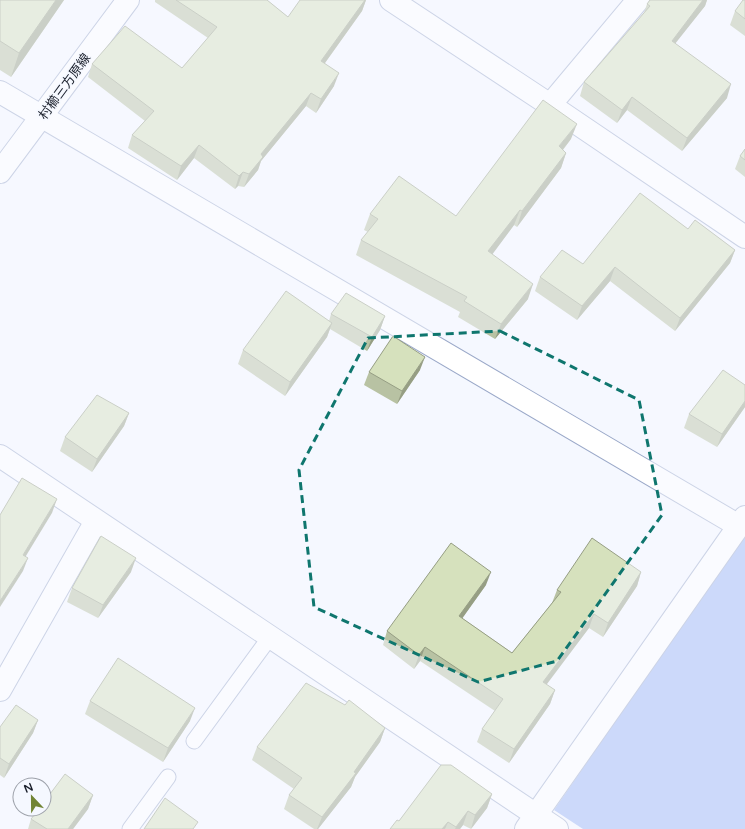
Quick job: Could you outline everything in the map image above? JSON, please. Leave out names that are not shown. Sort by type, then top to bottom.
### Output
[{"type":"street","name":"村櫛三方原線","points":[[0,172],[128,0]]},
{"type":"street","points":[[391,0],[550,105],[745,237]]},
{"type":"street","points":[[550,105],[638,0]]},
{"type":"street","points":[[0,92],[742,522],[531,822]]},
{"type":"street","points":[[0,456],[270,637],[531,822],[556,829]]},
{"type":"street","points":[[0,690],[96,521]]},
{"type":"lane","points":[[194,741],[270,637]]},
{"type":"lane","points":[[130,829],[168,777]]},
{"type":"highlighted area","points":[[500,331],[639,400],[662,515],[557,661],[478,682],[314,607],[299,470],[368,338]]},
{"type":"shaded area","points":[[745,533],[745,829],[583,829],[554,810]]},
{"type":"building","points":[[0,0],[56,0],[19,53],[0,41]]},
{"type":"building","points":[[176,0],[267,0],[288,17],[300,0],[365,0],[321,61],[339,73],[321,99],[311,93],[261,154],[263,157],[249,174],[243,172],[239,176],[199,145],[181,166],[132,135],[154,111],[92,64],[125,26],[182,68],[217,27]]},
{"type":"building","points":[[650,0],[703,0],[672,41],[731,84],[687,138],[632,97],[622,110],[584,82],[650,6],[647,4]]},
{"type":"building","points":[[743,0],[745,0],[745,19],[735,11]]},
{"type":"building","points":[[543,100],[577,124],[559,146],[566,153],[522,211],[520,210],[488,251],[533,284],[501,324],[464,301],[467,297],[361,240],[378,219],[370,214],[399,176],[456,216]]},
{"type":"building","points":[[745,149],[745,160],[740,156]]},
{"type":"building","points":[[640,193],[688,229],[695,220],[735,250],[680,318],[615,267],[582,306],[540,277],[562,250],[583,264]]},
{"type":"building","points":[[286,291],[332,323],[290,382],[243,350]]},
{"type":"building","points":[[346,293],[385,316],[372,337],[331,314]]},
{"type":"building","points":[[393,336],[425,357],[402,391],[369,372]]},
{"type":"building","points":[[723,370],[745,385],[745,401],[722,434],[689,414]]},
{"type":"building","points":[[97,395],[129,413],[97,459],[65,437]]},
{"type":"building","points":[[22,478],[57,499],[23,555],[28,558],[0,601],[0,515]]},
{"type":"building","points":[[101,536],[136,558],[103,605],[72,588]]},
{"type":"building","points":[[592,538],[641,572],[608,623],[594,614],[543,682],[555,690],[514,749],[482,729],[503,699],[425,647],[419,655],[387,631],[451,543],[491,572],[459,616],[512,653],[561,592],[557,590]]},
{"type":"building","points":[[118,658],[195,708],[168,748],[90,701]]},
{"type":"building","points":[[306,683],[345,705],[349,700],[385,728],[354,772],[356,773],[322,817],[289,795],[302,778],[257,747]]},
{"type":"building","points":[[16,705],[38,720],[9,764],[0,758],[0,727]]},
{"type":"building","points":[[441,765],[451,765],[492,794],[475,815],[468,811],[456,827],[448,822],[442,829],[390,829],[397,820],[399,821]]},
{"type":"building","points":[[65,774],[93,795],[68,829],[47,829],[31,819],[33,817],[52,817],[52,791]]},
{"type":"building","points":[[165,798],[198,822],[193,829],[144,829]]}]
